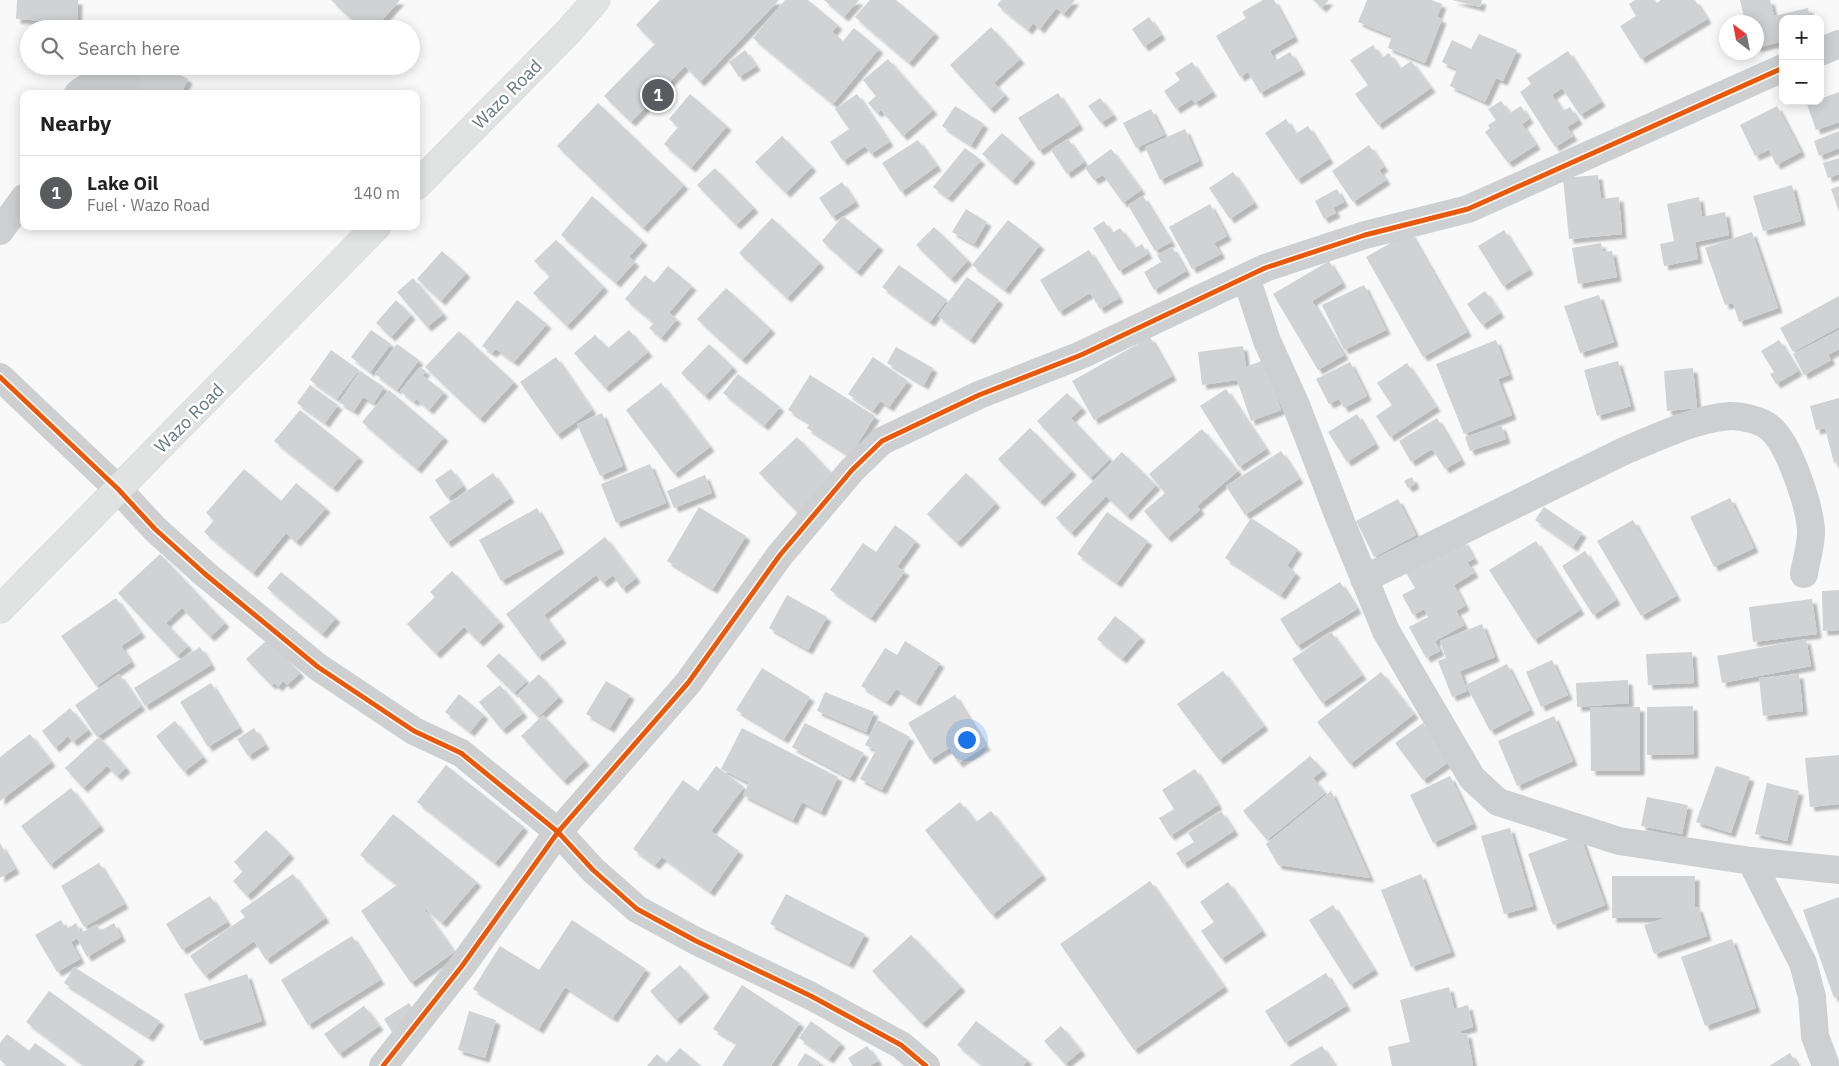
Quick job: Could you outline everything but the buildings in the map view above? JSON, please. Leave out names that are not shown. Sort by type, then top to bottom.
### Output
[{"type":"main road","name":"Wazo Road","points":[[420,182],[568,32],[596,0]]},
{"type":"main road","name":"Wazo Road","points":[[0,609],[373,230]]},
{"type":"street","points":[[1824,50],[1839,44]]},
{"type":"street","points":[[383,1066],[462,966],[558,832],[688,682],[780,555],[852,470],[882,442],[979,395],[1081,354],[1246,277],[1357,237],[1468,209],[1779,70]]},
{"type":"street","points":[[82,90],[86,86],[97,83],[127,80]]},
{"type":"street","points":[[0,231],[20,204]]},
{"type":"street","points":[[1246,277],[1267,341],[1296,405],[1386,631],[1472,778],[1498,802],[1619,841],[1752,861],[1839,870]]},
{"type":"street","points":[[0,377],[118,489],[155,529],[204,574],[318,667],[414,731],[461,753],[558,832],[592,870],[637,909],[696,941],[811,996],[901,1045],[926,1066]]},
{"type":"street","points":[[1364,579],[1638,445],[1707,420],[1732,416],[1751,419],[1770,427],[1785,447],[1796,474],[1811,529],[1804,574]]},
{"type":"street","points":[[1752,861],[1803,963],[1812,997],[1815,1036],[1826,1066]]},
{"type":"cycle path","points":[[383,1066],[462,966],[558,832],[688,683],[780,555],[852,470],[882,441],[979,395],[1081,355],[1265,268],[1365,235],[1468,209],[1779,70]]},
{"type":"cycle path","points":[[0,377],[118,489],[155,529],[205,574],[318,667],[414,731],[461,753],[558,832],[593,870],[637,909],[696,941],[811,996],[901,1045],[926,1066]]},
{"type":"place","name":"Lake Oil","points":[[658,95]]}]
